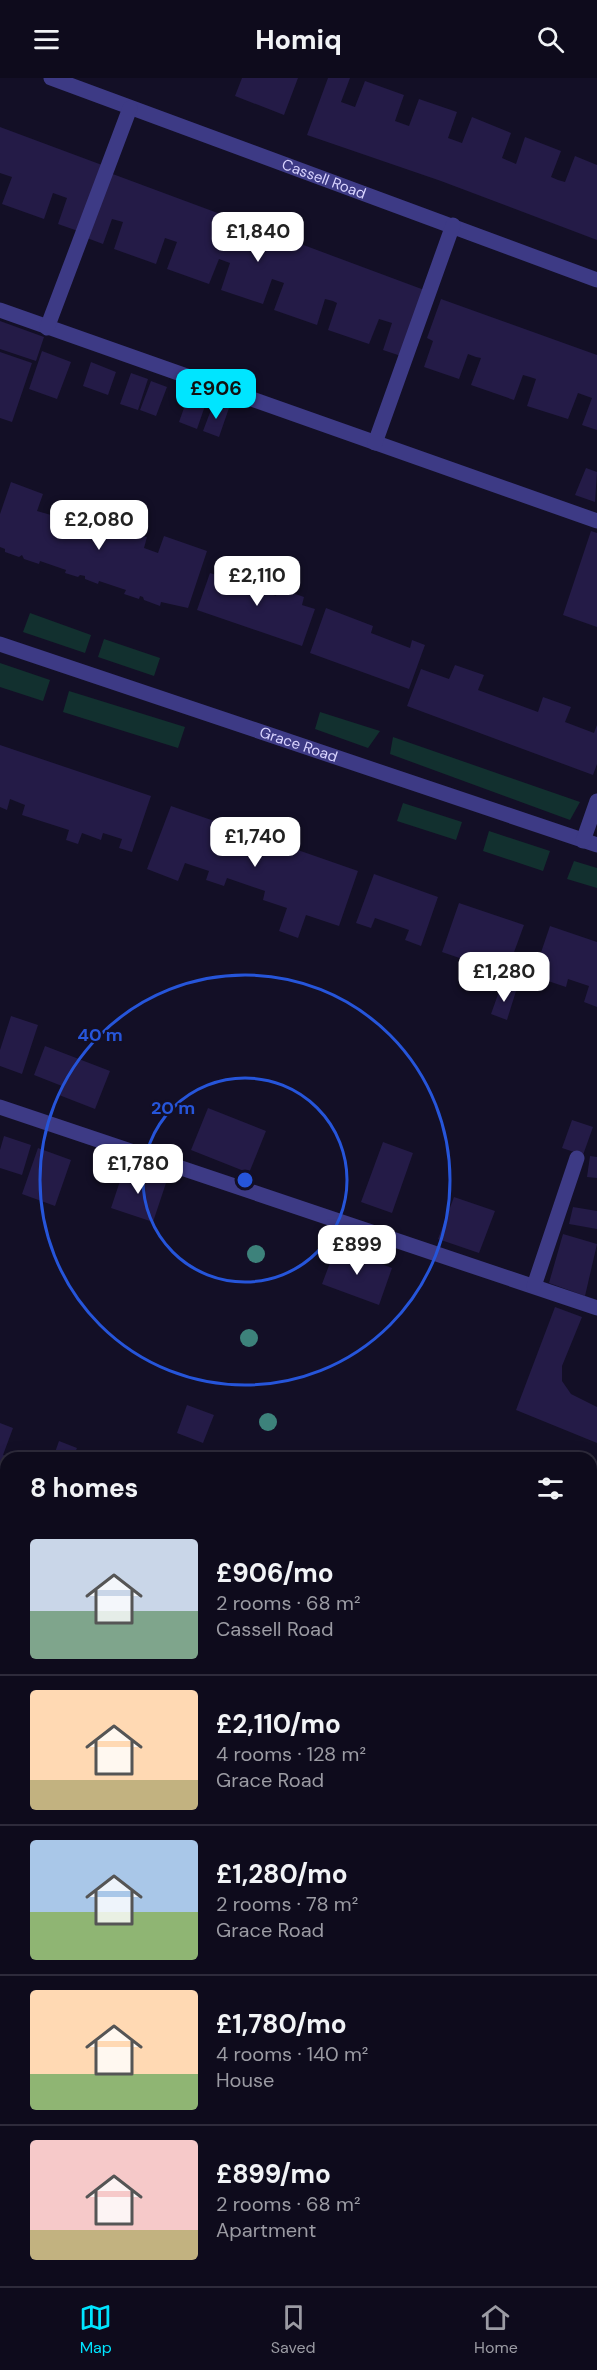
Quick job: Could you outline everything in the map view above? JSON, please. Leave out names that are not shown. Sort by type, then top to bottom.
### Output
[{"type":"street","name":"Cassell Road","points":[[51,78],[597,280]]},
{"type":"street","points":[[47,328],[130,108]]},
{"type":"street","points":[[375,443],[453,225]]},
{"type":"street","points":[[0,310],[597,521]]},
{"type":"street","name":"Grace Road","points":[[0,644],[590,843]]},
{"type":"street","points":[[590,843],[597,801]]},
{"type":"street","points":[[0,1107],[597,1308]]},
{"type":"street","points":[[534,1286],[577,1158]]},
{"type":"green space","points":[[30,613],[91,635],[85,653],[23,632]]},
{"type":"green space","points":[[104,639],[160,658],[154,676],[98,657]]},
{"type":"green space","points":[[0,663],[50,680],[43,701],[0,687]]},
{"type":"green space","points":[[69,691],[185,727],[178,748],[63,712]]},
{"type":"green space","points":[[320,712],[380,731],[368,748],[315,729]]},
{"type":"green space","points":[[393,737],[580,802],[570,820],[390,754]]},
{"type":"green space","points":[[403,803],[462,822],[456,840],[397,821]]},
{"type":"green space","points":[[489,831],[550,851],[543,871],[483,851]]},
{"type":"green space","points":[[574,861],[597,868],[597,888],[567,879]]},
{"type":"building","points":[[242,78],[298,78],[284,115],[235,96]]},
{"type":"building","points":[[328,78],[350,78],[341,102],[355,107],[365,81],[404,95],[395,121],[409,126],[419,99],[457,112],[448,138],[462,143],[472,117],[511,133],[502,158],[516,164],[525,137],[561,151],[551,177],[558,180],[565,182],[575,156],[597,165],[597,240],[441,181],[307,135]]},
{"type":"building","points":[[0,127],[102,165],[78,231],[58,224],[67,198],[53,193],[44,219],[2,204],[12,177],[0,173]]},
{"type":"building","points":[[110,173],[427,291],[404,357],[383,350],[392,323],[379,319],[369,344],[328,330],[337,303],[333,301],[325,299],[317,325],[274,310],[284,283],[272,279],[263,304],[221,290],[230,263],[219,259],[209,284],[167,269],[177,242],[165,238],[156,264],[114,249],[123,222],[112,219],[103,244],[87,238]]},
{"type":"building","points":[[441,299],[597,355],[597,430],[582,425],[592,398],[578,393],[568,419],[527,406],[536,379],[523,375],[514,400],[471,385],[481,358],[468,354],[459,379],[424,367],[433,341],[427,338]]},
{"type":"building","points":[[0,321],[44,337],[36,361],[0,349]]},
{"type":"building","points":[[42,351],[71,362],[57,399],[29,389]]},
{"type":"building","points":[[0,352],[32,363],[12,422],[0,418]]},
{"type":"building","points":[[91,362],[116,372],[108,395],[83,386]]},
{"type":"building","points":[[131,373],[148,379],[138,410],[120,404]]},
{"type":"building","points":[[151,381],[167,387],[156,416],[140,410]]},
{"type":"building","points":[[189,394],[207,400],[197,429],[179,422]]},
{"type":"building","points":[[214,402],[229,408],[219,437],[203,431]]},
{"type":"building","points":[[586,468],[597,472],[595,502],[575,495]]},
{"type":"building","points":[[11,482],[43,494],[37,511],[51,515],[54,505],[88,516],[84,528],[111,537],[114,527],[147,537],[144,548],[158,553],[164,536],[207,551],[188,608],[161,602],[160,606],[140,596],[139,599],[124,594],[126,590],[99,581],[98,584],[85,579],[85,576],[78,577],[40,561],[39,564],[24,559],[22,555],[19,557],[5,552],[5,549],[0,547],[0,514]]},
{"type":"building","points":[[591,531],[597,533],[597,627],[563,615]]},
{"type":"building","points":[[225,570],[252,579],[249,586],[276,596],[278,588],[304,597],[302,605],[315,609],[302,646],[197,610],[210,573],[223,577]]},
{"type":"building","points":[[326,608],[373,626],[371,633],[410,648],[412,640],[425,645],[409,689],[310,653]]},
{"type":"building","points":[[455,665],[484,675],[478,690],[538,712],[543,697],[571,707],[565,722],[594,733],[597,725],[597,764],[593,775],[407,706],[421,669],[449,679]]},
{"type":"building","points":[[0,745],[151,796],[132,852],[119,848],[122,839],[103,833],[101,840],[82,833],[78,844],[66,840],[69,830],[22,815],[25,805],[10,799],[7,810],[0,807]]},
{"type":"building","points":[[171,806],[358,871],[339,926],[306,915],[298,938],[279,931],[287,908],[263,900],[265,891],[227,878],[224,886],[206,880],[209,871],[185,863],[178,881],[147,869]]},
{"type":"building","points":[[374,874],[438,897],[421,946],[405,940],[409,930],[375,918],[371,928],[356,923]]},
{"type":"building","points":[[459,903],[524,925],[506,974],[491,968],[494,958],[478,952],[474,963],[442,952]]},
{"type":"building","points":[[550,926],[597,942],[597,1007],[584,1002],[589,986],[568,979],[566,987],[533,976]]},
{"type":"building","points":[[501,986],[516,991],[507,1020],[491,1014]]},
{"type":"building","points":[[11,1016],[38,1025],[22,1074],[0,1066],[0,1050]]},
{"type":"building","points":[[45,1046],[110,1071],[95,1109],[59,1095],[62,1086],[34,1075]]},
{"type":"building","points":[[208,1108],[266,1131],[249,1173],[191,1150]]},
{"type":"building","points":[[572,1120],[593,1127],[583,1155],[562,1148]]},
{"type":"building","points":[[4,1136],[31,1145],[22,1175],[0,1168],[0,1150]]},
{"type":"building","points":[[383,1142],[413,1153],[392,1213],[361,1202]]},
{"type":"building","points":[[38,1148],[71,1160],[55,1206],[22,1194]]},
{"type":"building","points":[[590,1156],[597,1157],[597,1178],[587,1177]]},
{"type":"building","points":[[124,1169],[166,1183],[153,1222],[111,1208]]},
{"type":"building","points":[[454,1197],[495,1211],[479,1253],[438,1239]]},
{"type":"building","points":[[573,1207],[597,1211],[597,1229],[569,1224]]},
{"type":"building","points":[[563,1234],[597,1244],[585,1296],[549,1283]]},
{"type":"building","points":[[336,1247],[392,1268],[379,1305],[322,1284]]},
{"type":"building","points":[[555,1307],[582,1317],[562,1366],[562,1381],[571,1394],[597,1407],[597,1443],[516,1410]]},
{"type":"building","points":[[187,1405],[214,1415],[203,1443],[177,1433]]},
{"type":"building","points":[[0,1423],[13,1428],[4,1452],[0,1452]]},
{"type":"building","points":[[59,1441],[77,1448],[75,1452],[55,1452]]}]
